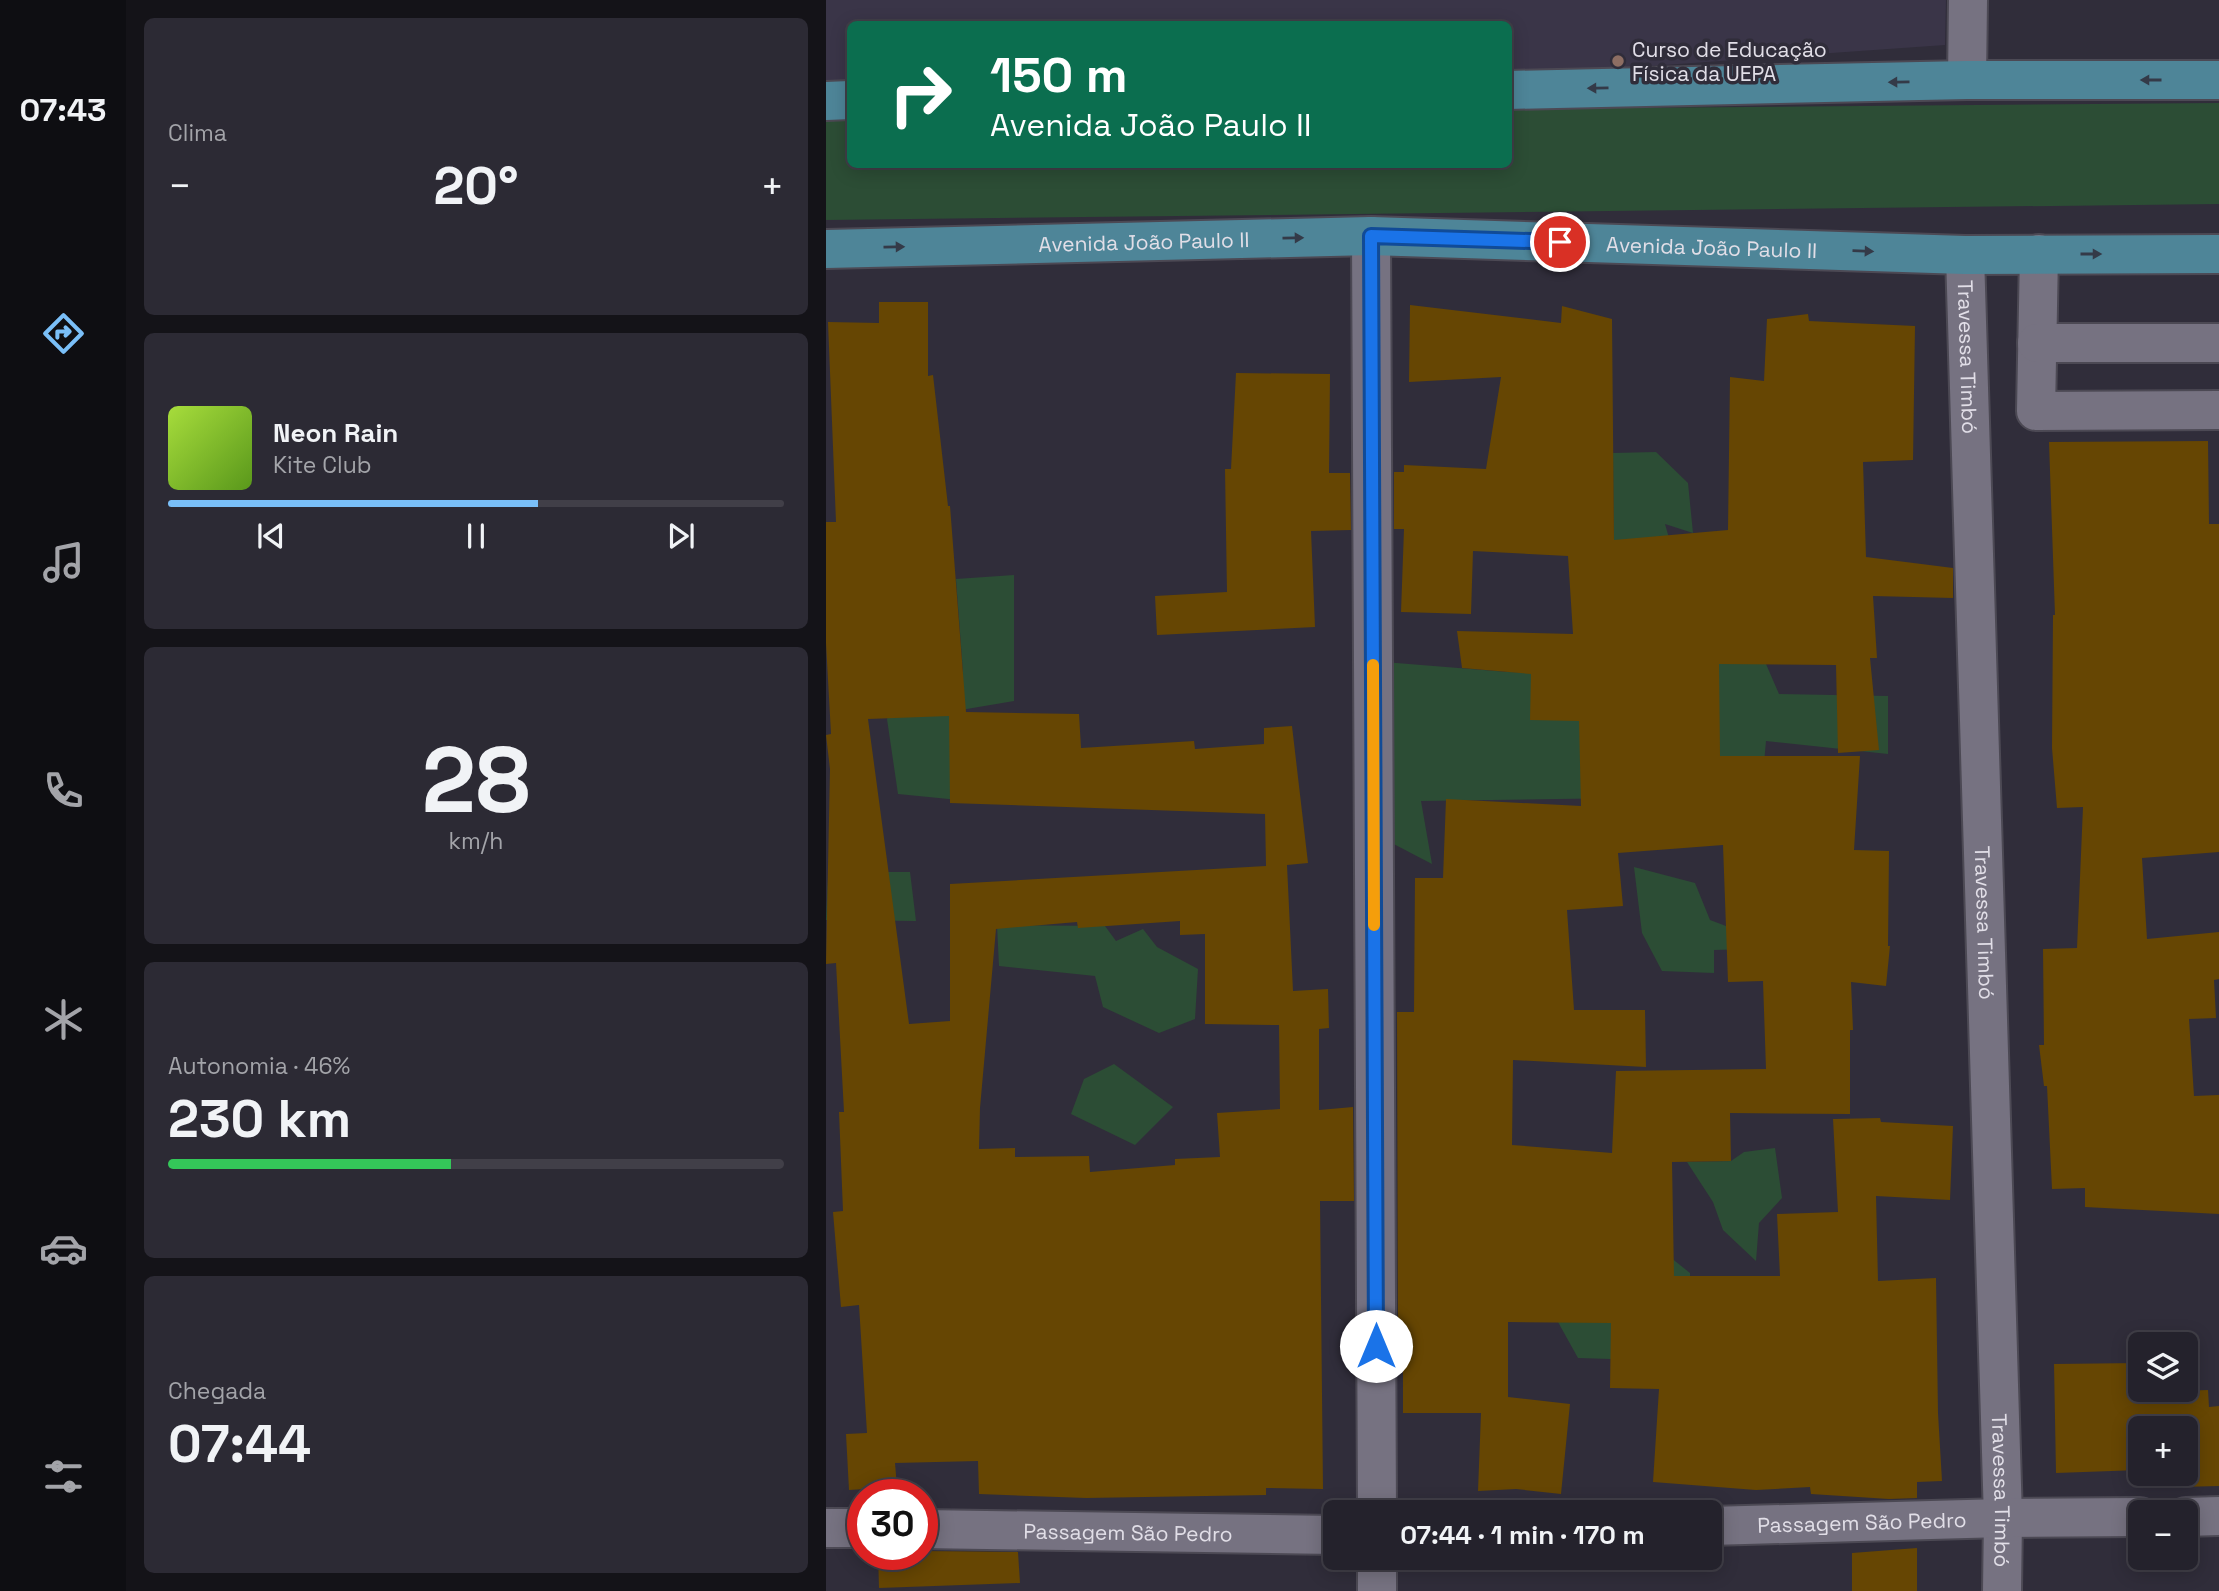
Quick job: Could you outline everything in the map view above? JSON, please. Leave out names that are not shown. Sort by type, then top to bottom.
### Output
[{"type":"main road","points":[[1512,90],[1967,80],[2219,79]]},
{"type":"main road","points":[[826,101],[847,100]]},
{"type":"main road","name":"Avenida João Paulo II","points":[[826,249],[1371,236],[1965,255],[2219,254]]},
{"type":"street","points":[[1967,80],[1968,0]]},
{"type":"street","points":[[1371,236],[1377,1500]]},
{"type":"street","points":[[2039,254],[2036,411],[2219,410]]},
{"type":"street","name":"Travessa Timbó","points":[[1965,255],[2003,1518],[2002,1591]]},
{"type":"street","points":[[2037,343],[2219,343]]},
{"type":"street","points":[[2198,1517],[2219,1516]]},
{"type":"street","name":"Passagem São Pedro","points":[[1722,1526],[2128,1517]]},
{"type":"street","points":[[826,1528],[847,1528]]},
{"type":"street","name":"Passagem São Pedro","points":[[938,1529],[1323,1535]]},
{"type":"street","points":[[1377,1570],[1377,1591]]},
{"type":"shaded area","name":"Curso de Educação Física da UEPA","points":[[826,0],[1946,0],[1945,45],[1512,76],[1512,21],[847,21],[847,100],[826,101]]},
{"type":"green space","points":[[2219,103],[2219,204],[826,220],[826,115],[847,115],[847,168],[1512,168],[1512,109]]},
{"type":"green space","points":[[1656,452],[1688,483],[1693,533],[1665,524],[1677,566],[1614,551],[1613,453]]},
{"type":"green space","points":[[1014,575],[1014,701],[949,712],[959,800],[898,794],[887,719],[904,677],[963,672],[956,579]]},
{"type":"green space","points":[[1384,662],[1508,672],[1647,675],[1667,663],[1766,664],[1779,694],[1888,696],[1888,754],[1766,741],[1761,796],[1421,801],[1432,864],[1386,840]]},
{"type":"green space","points":[[829,855],[877,872],[910,872],[916,921],[826,920]]},
{"type":"green space","points":[[1634,867],[1695,883],[1710,920],[1726,926],[1779,926],[1781,948],[1714,950],[1714,973],[1662,971],[1642,933]]},
{"type":"green space","points":[[997,925],[1105,926],[1116,941],[1143,929],[1157,947],[1198,969],[1195,1019],[1159,1033],[1103,1007],[1095,976],[999,966]]},
{"type":"green space","points":[[1114,1064],[1173,1107],[1135,1145],[1071,1114],[1084,1079]]},
{"type":"green space","points":[[1775,1148],[1782,1198],[1759,1223],[1756,1261],[1723,1230],[1713,1202],[1687,1162],[1731,1161],[1744,1152]]},
{"type":"green space","points":[[1660,1249],[1690,1273],[1691,1307],[1611,1359],[1578,1358],[1558,1322]]},
{"type":"building","points":[[879,302],[928,302],[928,376],[933,375],[950,506],[966,712],[1079,714],[1081,748],[1194,741],[1195,749],[1264,744],[1264,728],[1292,726],[1308,863],[1287,865],[1293,991],[1328,989],[1329,1028],[1319,1029],[1319,1110],[1353,1107],[1354,1201],[1320,1201],[1323,1489],[1266,1488],[1266,1495],[1086,1498],[979,1494],[978,1461],[895,1463],[896,1479],[848,1479],[846,1434],[867,1433],[859,1305],[841,1307],[833,1212],[843,1211],[839,1112],[844,1112],[836,963],[826,964],[830,769],[826,735],[831,734],[826,643],[826,522],[836,522],[828,322],[879,323]],"holes":[[[949,716],[950,803],[1265,814],[1266,866],[950,884],[950,1021],[909,1024],[868,719]],[[1180,921],[1180,935],[1205,934],[1205,1024],[1279,1025],[1280,1109],[1217,1113],[1220,1157],[1175,1159],[1175,1165],[1090,1172],[1089,1156],[1015,1157],[1015,1148],[979,1149],[980,1108],[996,929],[1077,922],[1078,928]]]},
{"type":"building","points":[[1410,305],[1561,323],[1562,306],[1612,319],[1614,540],[1728,530],[1730,377],[1764,381],[1767,319],[1808,314],[1809,321],[1915,326],[1913,460],[1863,462],[1866,557],[1953,568],[1953,598],[1873,596],[1877,658],[1870,658],[1879,750],[1838,753],[1836,665],[1719,664],[1720,756],[1860,756],[1854,850],[1889,851],[1890,946],[1886,986],[1851,982],[1853,1030],[1850,1030],[1850,1114],[1730,1113],[1731,1161],[1672,1162],[1674,1276],[1780,1276],[1777,1214],[1838,1212],[1833,1119],[1880,1118],[1881,1122],[1953,1126],[1950,1200],[1876,1196],[1878,1281],[1936,1278],[1942,1481],[1917,1482],[1917,1498],[1811,1494],[1810,1487],[1756,1490],[1653,1482],[1659,1389],[1610,1388],[1611,1323],[1508,1322],[1508,1397],[1570,1404],[1561,1494],[1516,1489],[1478,1491],[1481,1413],[1403,1413],[1403,1343],[1398,1343],[1397,1012],[1414,1012],[1415,878],[1443,878],[1446,799],[1581,806],[1579,721],[1530,720],[1531,674],[1462,668],[1457,631],[1573,634],[1568,556],[1473,551],[1471,614],[1401,612],[1404,529],[1394,529],[1394,472],[1404,472],[1404,465],[1486,469],[1501,377],[1409,382]],"holes":[[[1723,845],[1728,982],[1763,981],[1766,1069],[1616,1071],[1612,1153],[1512,1145],[1513,1060],[1646,1067],[1645,1010],[1574,1010],[1567,910],[1623,906],[1618,853]]]},
{"type":"building","points":[[1236,373],[1330,374],[1329,473],[1350,473],[1351,530],[1311,531],[1315,627],[1157,635],[1155,596],[1227,592],[1225,469],[1231,469]]},
{"type":"building","points":[[2208,441],[2209,524],[2219,524],[2219,852],[2142,858],[2147,939],[2219,932],[2219,979],[2214,980],[2216,1018],[2189,1019],[2194,1096],[2219,1095],[2219,1214],[2085,1207],[2085,1188],[2052,1189],[2047,1086],[2044,1086],[2039,1045],[2044,1045],[2043,949],[2077,948],[2083,807],[2057,808],[2052,748],[2055,615],[2049,442]]},
{"type":"building","points":[[2128,1363],[2128,1402],[2198,1402],[2198,1390],[2208,1390],[2209,1407],[2219,1406],[2219,1486],[2180,1487],[2198,1486],[2198,1416],[2128,1416],[2128,1470],[2056,1473],[2054,1364]]},
{"type":"building","points":[[1917,1548],[1917,1591],[1852,1591],[1852,1553]]},
{"type":"building","points":[[938,1551],[1018,1552],[1020,1583],[879,1588],[878,1570],[938,1570]]},
{"type":"slow traffic","points":[[1373,665],[1374,925]]},
{"type":"place","name":"Curso de Educação Física da UEPA","points":[[1618,61]]},
{"type":"route","points":[[1376,1346],[1371,236],[1560,242]]}]
